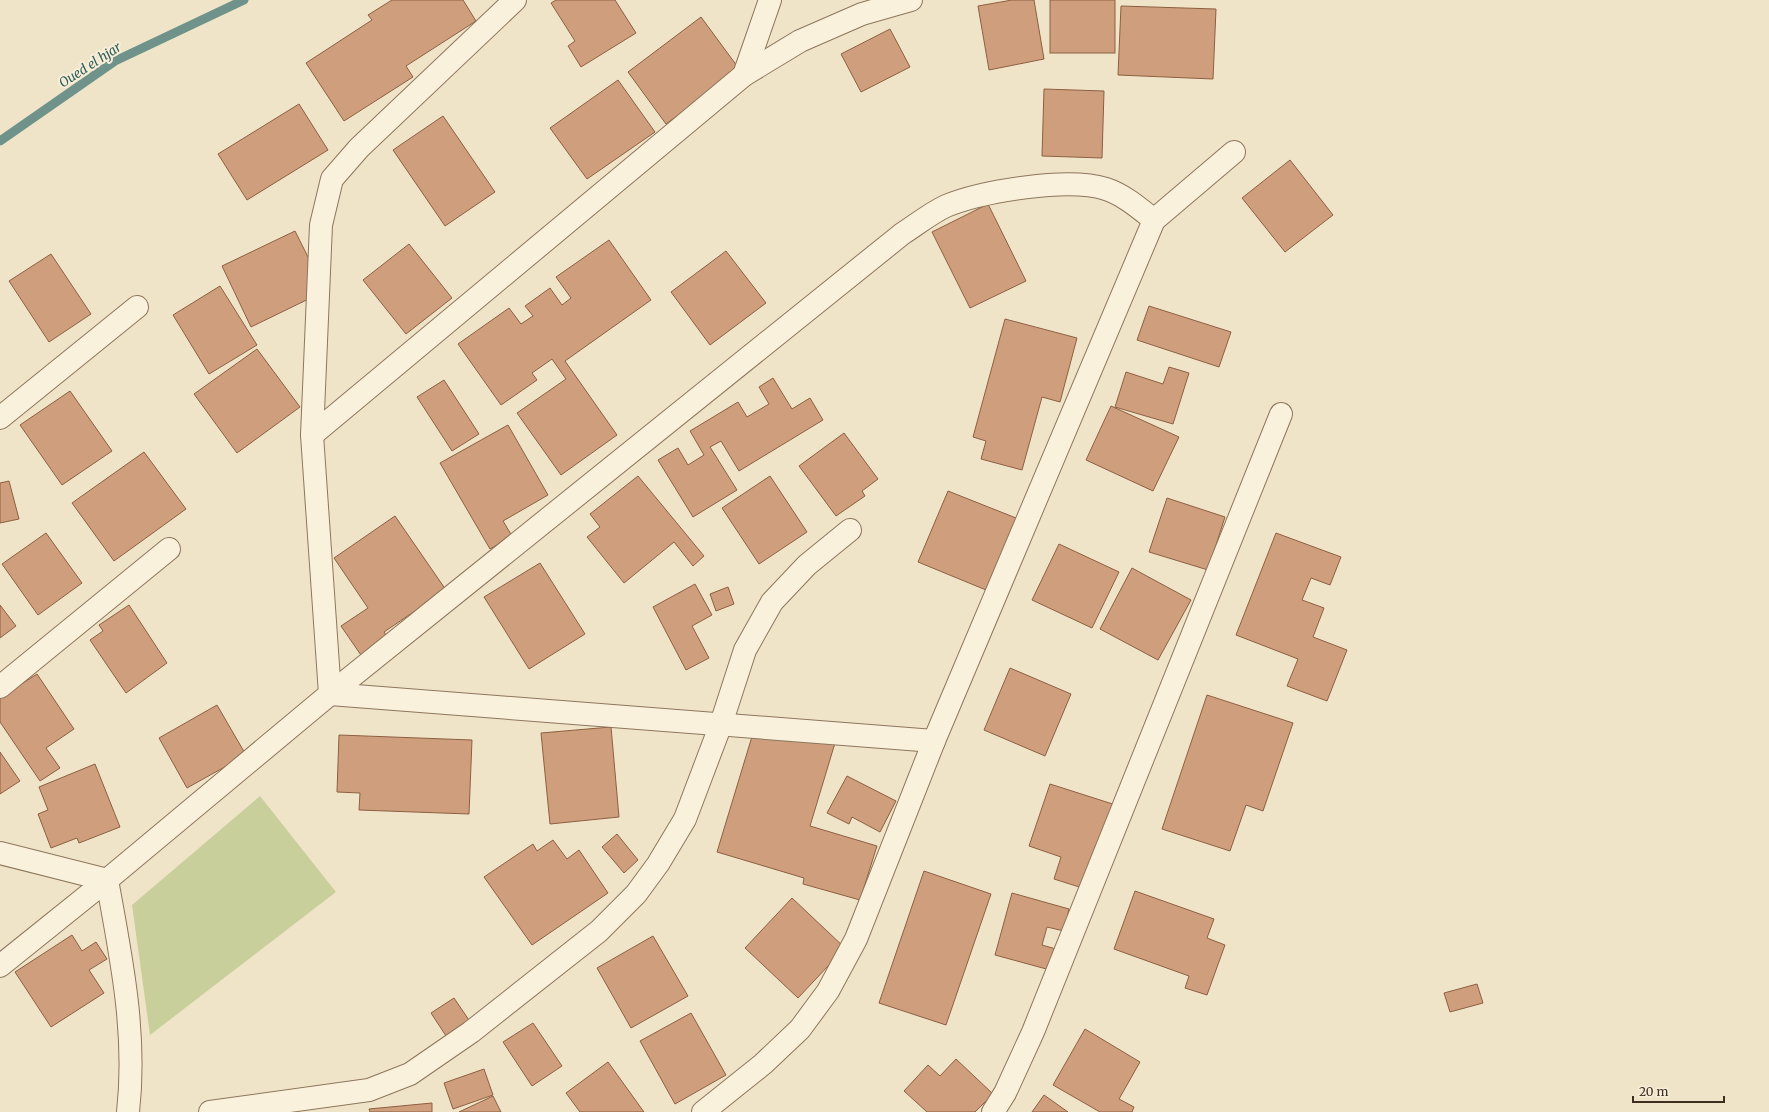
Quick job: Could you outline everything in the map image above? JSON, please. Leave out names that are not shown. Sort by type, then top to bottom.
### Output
[{"type":"street","points":[[330,694],[312,436],[321,225],[332,179],[359,148],[515,0]]},
{"type":"street","points":[[744,75],[770,0]]},
{"type":"street","points":[[312,436],[744,75],[800,41],[862,14],[911,0]]},
{"type":"street","points":[[703,1112],[762,1064],[800,1029],[828,991],[856,939],[934,741],[1154,220],[1234,152]]},
{"type":"street","points":[[0,966],[107,880],[330,694],[902,234],[946,206],[987,194],[1025,188],[1068,184],[1105,189],[1132,202],[1154,220]]},
{"type":"street","points":[[0,418],[137,307]]},
{"type":"street","points":[[993,1112],[1005,1093],[1033,1032],[1281,414]]},
{"type":"street","points":[[210,1112],[369,1090],[410,1074],[471,1032],[599,931],[636,894],[658,864],[685,819],[721,724],[745,650],[772,602],[807,565],[850,530]]},
{"type":"street","points":[[0,687],[169,549]]},
{"type":"street","points":[[330,694],[934,741]]},
{"type":"street","points":[[0,853],[107,880]]},
{"type":"street","points":[[107,880],[127,994],[132,1055],[128,1112]]},
{"type":"green space","points":[[260,796],[336,892],[150,1035],[132,905]]},
{"type":"building","points":[[392,0],[463,0],[476,21],[406,66],[413,77],[344,121],[306,63],[372,20],[368,15]]},
{"type":"building","points":[[556,0],[615,0],[636,33],[581,67],[568,46],[575,41],[551,3]]},
{"type":"building","points":[[1012,0],[1034,0],[1044,59],[989,70],[978,6]]},
{"type":"building","points":[[1050,0],[1115,0],[1115,53],[1050,53]]},
{"type":"building","points":[[1121,6],[1216,9],[1213,79],[1118,75]]},
{"type":"building","points":[[701,17],[740,70],[666,124],[628,72]]},
{"type":"building","points":[[890,29],[910,67],[861,92],[841,54]]},
{"type":"building","points":[[618,80],[655,132],[587,179],[550,128]]},
{"type":"building","points":[[1044,89],[1104,91],[1102,158],[1042,156]]},
{"type":"building","points":[[299,104],[328,150],[247,200],[218,154]]},
{"type":"building","points":[[443,116],[495,192],[445,226],[393,150]]},
{"type":"building","points":[[1290,160],[1333,215],[1285,252],[1242,198]]},
{"type":"building","points":[[988,204],[1026,281],[970,308],[932,232]]},
{"type":"building","points":[[295,231],[325,291],[251,327],[222,266]]},
{"type":"building","points":[[609,240],[651,300],[565,361],[617,435],[561,475],[517,413],[566,379],[552,359],[532,373],[537,380],[501,405],[458,344],[509,308],[521,324],[533,316],[525,306],[550,288],[562,305],[571,298],[556,277]]},
{"type":"building","points":[[409,244],[452,298],[406,334],[363,280]]},
{"type":"building","points":[[726,251],[766,303],[710,345],[671,292]]},
{"type":"building","points":[[51,254],[91,314],[49,342],[9,281]]},
{"type":"building","points":[[220,286],[257,345],[209,374],[173,315]]},
{"type":"building","points":[[1149,306],[1231,332],[1219,367],[1137,340]]},
{"type":"building","points":[[1005,319],[1077,338],[1060,402],[1042,397],[1022,470],[981,459],[986,441],[973,437]]},
{"type":"building","points":[[257,349],[300,407],[237,453],[194,394]]},
{"type":"building","points":[[1169,367],[1189,373],[1173,424],[1115,407],[1126,372],[1163,384]]},
{"type":"building","points":[[773,378],[792,409],[810,398],[823,420],[739,471],[721,441],[710,447],[737,490],[693,517],[658,460],[678,448],[688,465],[704,455],[690,431],[738,402],[747,417],[769,404],[759,387]]},
{"type":"building","points":[[444,380],[479,434],[452,451],[417,397]]},
{"type":"building","points":[[70,391],[112,451],[62,485],[20,425]]},
{"type":"building","points":[[1111,406],[1179,437],[1153,491],[1086,460]]},
{"type":"building","points":[[508,425],[548,495],[503,521],[512,536],[490,549],[440,463]]},
{"type":"building","points":[[844,433],[878,479],[862,491],[865,496],[836,516],[799,466]]},
{"type":"building","points":[[144,452],[186,509],[114,561],[72,503]]},
{"type":"building","points":[[638,476],[704,556],[693,566],[674,542],[624,583],[587,537],[600,527],[590,514]]},
{"type":"building","points":[[770,476],[807,532],[759,564],[722,508]]},
{"type":"building","points":[[9,481],[19,519],[0,523],[0,483]]},
{"type":"building","points":[[948,491],[1016,518],[986,590],[918,562]]},
{"type":"building","points":[[1167,498],[1225,517],[1208,570],[1149,552]]},
{"type":"building","points":[[395,516],[446,590],[384,632],[391,642],[365,661],[341,626],[368,608],[334,558]]},
{"type":"building","points":[[46,533],[82,583],[38,615],[2,564]]},
{"type":"building","points":[[1276,533],[1341,557],[1330,585],[1311,578],[1302,600],[1324,608],[1313,637],[1347,650],[1327,701],[1287,686],[1298,659],[1236,635]]},
{"type":"building","points":[[1059,544],[1119,572],[1092,628],[1032,600]]},
{"type":"building","points":[[540,563],[585,634],[529,669],[484,597]]},
{"type":"building","points":[[1132,568],[1191,600],[1158,660],[1100,629]]},
{"type":"building","points":[[695,584],[712,615],[692,626],[709,658],[686,670],[653,607]]},
{"type":"building","points":[[728,587],[734,604],[716,611],[710,594]]},
{"type":"building","points":[[0,605],[16,626],[0,638]]},
{"type":"building","points":[[129,605],[167,663],[126,693],[90,640],[103,631],[99,625]]},
{"type":"building","points":[[1010,668],[1071,694],[1045,756],[984,730]]},
{"type":"building","points":[[37,674],[74,729],[46,748],[60,768],[40,781],[0,722],[0,698]]},
{"type":"building","points":[[1207,695],[1293,723],[1263,811],[1246,805],[1230,851],[1162,829]]},
{"type":"building","points":[[217,705],[246,755],[187,788],[159,738]]},
{"type":"building","points":[[757,720],[835,743],[810,826],[877,846],[860,900],[803,884],[804,878],[717,852]]},
{"type":"building","points":[[611,727],[619,817],[550,824],[541,733]]},
{"type":"building","points":[[339,735],[472,740],[469,814],[359,810],[360,793],[337,792]]},
{"type":"building","points":[[0,752],[20,781],[0,794]]},
{"type":"building","points":[[95,764],[120,827],[79,843],[77,838],[51,848],[38,814],[48,810],[39,787]]},
{"type":"building","points":[[847,776],[896,801],[880,832],[852,817],[849,824],[827,813]]},
{"type":"building","points":[[1050,784],[1119,806],[1092,891],[1054,879],[1061,857],[1029,846]]},
{"type":"building","points":[[617,834],[638,860],[624,873],[602,847]]},
{"type":"building","points":[[553,840],[567,859],[579,850],[608,893],[532,945],[484,877],[533,844],[537,851]]},
{"type":"building","points":[[924,871],[991,894],[946,1025],[879,1003]]},
{"type":"building","points":[[1135,891],[1214,919],[1207,938],[1225,945],[1207,995],[1185,988],[1189,976],[1114,949]]},
{"type":"building","points":[[1012,893],[1069,909],[1064,931],[1047,927],[1042,945],[1056,949],[1050,970],[995,955]]},
{"type":"building","points":[[792,898],[845,948],[798,998],[745,948]]},
{"type":"building","points":[[72,935],[82,951],[96,942],[107,959],[89,970],[104,993],[51,1027],[15,972]]},
{"type":"building","points":[[653,936],[688,996],[631,1028],[597,968]]},
{"type":"building","points":[[1477,984],[1483,1003],[1450,1012],[1444,993]]},
{"type":"building","points":[[454,998],[471,1023],[448,1039],[431,1013]]},
{"type":"building","points":[[691,1013],[726,1075],[675,1104],[640,1041]]},
{"type":"building","points":[[533,1023],[562,1066],[532,1086],[503,1042]]},
{"type":"building","points":[[1085,1029],[1140,1062],[1119,1099],[1134,1107],[1132,1112],[1100,1112],[1053,1085]]},
{"type":"building","points":[[956,1059],[993,1094],[975,1112],[927,1112],[904,1091],[928,1065],[940,1076]]},
{"type":"building","points":[[608,1062],[644,1112],[580,1112],[566,1093]]},
{"type":"building","points":[[484,1069],[493,1095],[453,1109],[444,1083]]},
{"type":"building","points":[[1044,1095],[1068,1112],[1032,1112]]},
{"type":"building","points":[[493,1096],[501,1112],[459,1112]]},
{"type":"building","points":[[432,1103],[432,1112],[370,1112],[369,1109]]},
{"type":"waterway","name":"Oued el hjar","points":[[0,141],[115,61],[244,0]]}]
